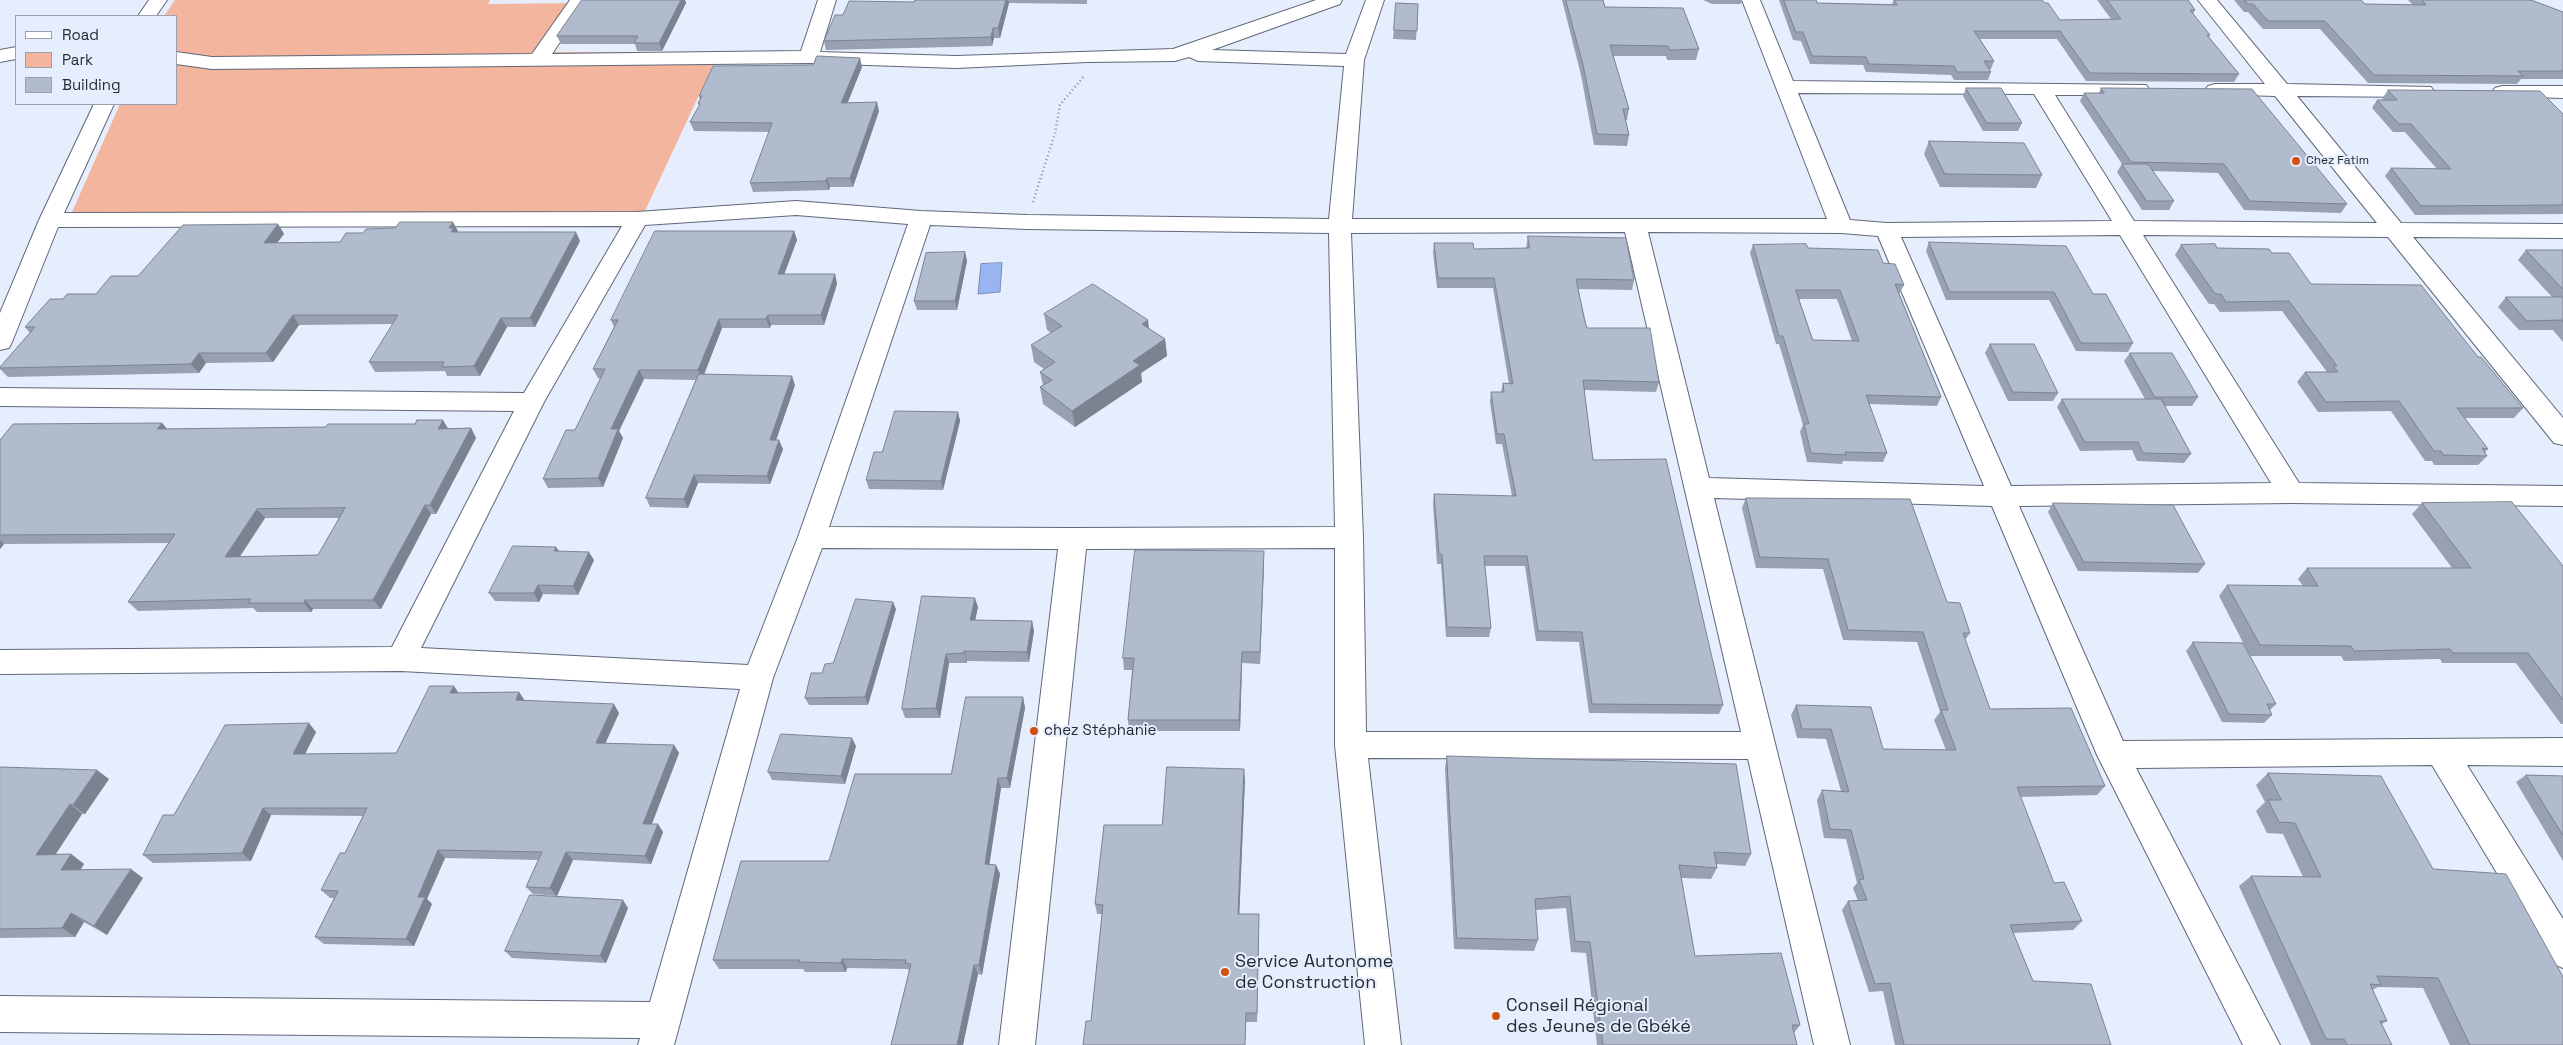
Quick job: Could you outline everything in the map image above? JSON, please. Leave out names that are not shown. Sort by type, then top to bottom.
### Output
[{"type":"street","points":[[148,15],[158,0]]},
{"type":"street","points":[[537,61],[579,0]]},
{"type":"street","points":[[809,57],[827,0]]},
{"type":"street","points":[[1175,55],[1246,32],[1333,0]]},
{"type":"street","points":[[1375,0],[1354,60],[1340,226],[1349,537],[1351,745],[1382,1045]]},
{"type":"street","points":[[1751,0],[1784,87],[1841,226]]},
{"type":"street","points":[[2207,0],[2563,436]]},
{"type":"street","points":[[0,56],[15,53]]},
{"type":"street","points":[[178,58],[212,63],[809,57],[956,62],[1087,56],[1175,55],[1354,60]]},
{"type":"street","points":[[1784,87],[2160,90]]},
{"type":"street","points":[[2041,89],[2291,493]]},
{"type":"street","points":[[2200,90],[2446,91]]},
{"type":"street","points":[[2485,92],[2563,92]]},
{"type":"street","points":[[0,342],[50,220],[104,105]]},
{"type":"street","points":[[50,220],[637,219],[796,208],[921,218],[1027,222],[1340,226],[1841,226],[1886,230],[2128,228],[2563,231]]},
{"type":"street","points":[[0,1014],[659,1033],[758,678],[812,537],[921,218]]},
{"type":"street","points":[[401,660],[531,402],[637,219]]},
{"type":"street","points":[[1635,225],[1832,1045]]},
{"type":"street","points":[[1886,230],[2113,755],[2262,1045]]},
{"type":"street","points":[[0,398],[531,402]]},
{"type":"street","points":[[1698,488],[2001,496],[2291,493],[2563,496]]},
{"type":"street","points":[[812,537],[1073,539],[1349,537]]},
{"type":"street","points":[[1017,1045],[1073,539]]},
{"type":"street","points":[[0,662],[401,660],[758,678]]},
{"type":"street","points":[[1351,745],[1760,746]]},
{"type":"street","points":[[2113,755],[2441,751],[2563,752]]},
{"type":"street","points":[[2441,751],[2563,951]]},
{"type":"path","points":[[1027,222],[1055,133],[1060,105],[1087,72]]},
{"type":"green space","points":[[175,0],[490,0],[488,4],[581,3],[548,52],[719,52],[644,213],[72,212],[120,105],[178,105],[178,15],[165,15]]},
{"type":"water","points":[[1002,263],[1000,292],[978,294],[981,264]]},
{"type":"building","points":[[582,0],[681,0],[659,43],[634,43],[638,36],[557,36]]},
{"type":"building","points":[[915,0],[1006,0],[998,28],[993,28],[991,37],[824,41],[835,15],[843,15],[849,1],[914,2]]},
{"type":"building","points":[[1566,0],[1603,0],[1605,7],[1683,8],[1699,49],[1670,50],[1668,46],[1610,45],[1629,109],[1623,109],[1629,135],[1597,134],[1583,65]]},
{"type":"building","points":[[1784,0],[1816,0],[1817,3],[1897,5],[1894,0],[2042,0],[2048,3],[2060,20],[2121,19],[2107,0],[2188,0],[2195,10],[2190,10],[2210,35],[2207,35],[2239,74],[2090,73],[2060,31],[1974,31],[1994,61],[1984,61],[1991,72],[1957,72],[1954,66],[1869,64],[1866,57],[1812,56],[1803,32],[1796,32]]},
{"type":"building","points":[[2245,0],[2361,0],[2365,4],[2426,5],[2422,0],[2531,0],[2563,12],[2563,71],[2518,71],[2523,76],[2374,75],[2325,21],[2268,21],[2253,4],[2248,4]]},
{"type":"building","points":[[1396,3],[1418,4],[1417,31],[1394,30]]},
{"type":"building","points":[[817,56],[860,58],[841,103],[877,102],[850,178],[827,178],[826,181],[750,183],[772,123],[690,122],[700,104],[698,103],[702,96],[699,96],[713,66],[813,65]]},
{"type":"building","points":[[1966,88],[2001,88],[2022,123],[1987,123]]},
{"type":"building","points":[[2101,88],[2252,89],[2347,204],[2250,201],[2224,164],[2131,162],[2084,93],[2104,93]]},
{"type":"building","points":[[2388,90],[2540,91],[2563,114],[2563,205],[2421,206],[2391,168],[2451,169],[2411,124],[2399,124],[2377,100],[2397,100]]},
{"type":"building","points":[[1929,141],[2024,143],[2042,175],[1945,174]]},
{"type":"building","points":[[2122,164],[2148,164],[2174,201],[2147,201]]},
{"type":"building","points":[[400,222],[453,222],[449,228],[454,228],[451,232],[576,232],[530,318],[501,318],[474,366],[442,367],[444,362],[369,362],[398,315],[293,315],[266,353],[199,353],[191,364],[0,368],[35,327],[25,327],[50,299],[63,299],[67,294],[96,294],[111,276],[138,276],[183,225],[278,224],[264,243],[340,242],[346,233],[363,233],[366,229],[395,228]]},
{"type":"building","points":[[655,231],[794,231],[778,274],[835,274],[821,315],[768,315],[766,319],[719,319],[698,370],[639,370],[611,429],[618,429],[598,478],[543,479],[566,430],[575,430],[605,369],[593,369],[618,320],[611,320]]},
{"type":"building","points":[[1528,236],[1626,238],[1634,280],[1576,279],[1585,322],[1587,328],[1650,328],[1659,382],[1583,380],[1593,460],[1666,459],[1723,705],[1592,704],[1582,632],[1538,631],[1527,556],[1484,556],[1491,628],[1447,627],[1442,554],[1439,554],[1434,494],[1516,496],[1504,434],[1497,434],[1491,392],[1504,392],[1503,383],[1513,384],[1494,278],[1438,278],[1434,243],[1473,243],[1474,249],[1529,248]]},
{"type":"building","points":[[1929,242],[2066,246],[2093,294],[2106,294],[2133,343],[2081,343],[2054,292],[1950,292]]},
{"type":"building","points":[[1806,244],[1808,248],[1878,250],[1883,263],[1895,264],[1904,285],[1895,284],[1941,397],[1866,395],[1887,453],[1845,452],[1846,455],[1811,453],[1804,424],[1809,424],[1783,336],[1779,336],[1753,245]],"holes":[[[1796,290],[1840,290],[1859,341],[1813,340]]]},
{"type":"building","points":[[2215,244],[2217,248],[2269,249],[2272,253],[2289,253],[2311,284],[2421,285],[2478,357],[2481,357],[2523,408],[2457,408],[2488,449],[2482,448],[2487,456],[2443,455],[2441,451],[2434,451],[2399,401],[2326,402],[2305,372],[2338,372],[2333,366],[2337,366],[2289,301],[2226,302],[2221,294],[2215,294],[2181,245]]},
{"type":"building","points":[[2526,250],[2563,250],[2563,289]]},
{"type":"building","points":[[965,252],[955,301],[914,301],[926,253]]},
{"type":"building","points":[[1093,284],[1148,320],[1142,324],[1165,339],[1133,361],[1140,365],[1072,411],[1040,387],[1052,380],[1040,372],[1055,362],[1031,345],[1062,326],[1044,314]]},
{"type":"building","points":[[2506,297],[2563,297],[2563,322],[2562,320],[2527,321]]},
{"type":"building","points":[[1990,344],[2034,344],[2058,393],[2013,392]]},
{"type":"building","points":[[2130,353],[2172,353],[2198,397],[2155,397]]},
{"type":"building","points":[[699,374],[792,376],[770,440],[779,440],[767,476],[694,475],[684,499],[646,498]]},
{"type":"building","points":[[2062,399],[2161,399],[2191,454],[2143,453],[2138,442],[2085,442]]},
{"type":"building","points":[[895,411],[958,412],[941,481],[866,480],[874,452],[882,452]]},
{"type":"building","points":[[417,420],[443,420],[438,429],[471,428],[430,505],[425,505],[373,600],[305,600],[304,603],[248,603],[251,599],[128,602],[175,534],[0,535],[0,440],[13,424],[162,423],[157,429],[326,427],[328,424],[415,424]],"holes":[[[345,508],[318,555],[225,557],[257,509]]]},
{"type":"building","points":[[1746,498],[1910,499],[1947,602],[1960,603],[1970,633],[1963,633],[1990,709],[2071,708],[2105,786],[2017,787],[2054,883],[2064,882],[2082,921],[2010,925],[2033,981],[2091,984],[2111,1045],[1904,1045],[1890,983],[1875,984],[1848,901],[1867,900],[1859,880],[1864,879],[1851,830],[1830,829],[1822,790],[1849,792],[1831,729],[1802,729],[1796,705],[1871,707],[1883,749],[1956,750],[1941,710],[1948,710],[1923,632],[1848,630],[1828,559],[1760,557]]},
{"type":"building","points":[[2512,502],[2563,566],[2563,700],[2528,653],[2453,653],[2450,649],[2354,651],[2351,646],[2260,645],[2227,585],[2318,586],[2307,568],[2471,568],[2422,503]]},
{"type":"building","points":[[2053,503],[2173,505],[2205,564],[2084,562]]},
{"type":"building","points":[[513,546],[556,547],[554,551],[589,552],[573,586],[538,585],[534,593],[489,593]]},
{"type":"building","points":[[1135,550],[1264,551],[1260,652],[1242,652],[1239,720],[1128,720],[1134,658],[1123,658]]},
{"type":"building","points":[[922,596],[975,598],[970,620],[1032,621],[1027,652],[964,651],[964,653],[946,654],[936,708],[902,709]]},
{"type":"building","points":[[856,599],[893,602],[865,697],[805,698],[811,673],[822,673],[825,664],[833,663]]},
{"type":"building","points":[[2193,642],[2243,643],[2276,704],[2267,704],[2272,715],[2229,714]]},
{"type":"building","points":[[430,686],[454,686],[450,693],[519,692],[516,700],[614,704],[596,743],[674,745],[643,824],[658,824],[645,856],[566,852],[550,888],[526,887],[542,852],[438,850],[418,897],[425,897],[406,939],[315,937],[338,891],[321,890],[340,853],[345,853],[367,808],[263,808],[242,853],[143,855],[163,815],[174,815],[225,725],[309,723],[293,754],[396,753]]},
{"type":"building","points":[[966,697],[1023,697],[1007,778],[998,778],[985,864],[996,865],[979,965],[974,965],[957,1045],[891,1045],[911,964],[905,963],[906,960],[842,959],[841,963],[799,962],[800,960],[713,960],[741,861],[829,861],[855,774],[951,774]]},
{"type":"building","points":[[781,734],[852,738],[841,776],[768,772]]},
{"type":"building","points":[[1447,756],[1736,764],[1751,854],[1714,852],[1717,868],[1679,865],[1695,956],[1781,953],[1800,1025],[1792,1025],[1797,1045],[1603,1045],[1590,942],[1575,941],[1570,896],[1535,899],[1538,940],[1457,938]]},
{"type":"building","points":[[0,767],[97,770],[73,805],[70,804],[36,855],[71,854],[61,870],[131,869],[94,926],[71,913],[62,928],[0,929]]},
{"type":"building","points":[[1167,767],[1244,769],[1238,914],[1259,914],[1257,1013],[1246,1013],[1245,1045],[1083,1045],[1086,1021],[1091,1021],[1103,905],[1095,904],[1104,825],[1162,825]]},
{"type":"building","points":[[2268,773],[2381,776],[2433,869],[2506,874],[2563,977],[2563,1045],[2470,1045],[2438,978],[2377,976],[2381,985],[2370,984],[2387,1021],[2380,1021],[2392,1045],[2347,1045],[2344,1039],[2326,1039],[2251,876],[2321,877],[2295,823],[2279,822],[2268,800],[2281,800]]},
{"type":"building","points":[[2526,775],[2563,776],[2563,835]]},
{"type":"building","points":[[530,895],[623,900],[600,956],[505,951]]},
{"type":"place","name":"Chez Fatim","points":[[2296,161]]},
{"type":"place","name":"chez Stéphanie","points":[[1034,731]]},
{"type":"place","name":"Service Autonome de Construction","points":[[1225,972]]},
{"type":"place","name":"Conseil Régional des Jeunes de Gbéké","points":[[1496,1016]]}]
